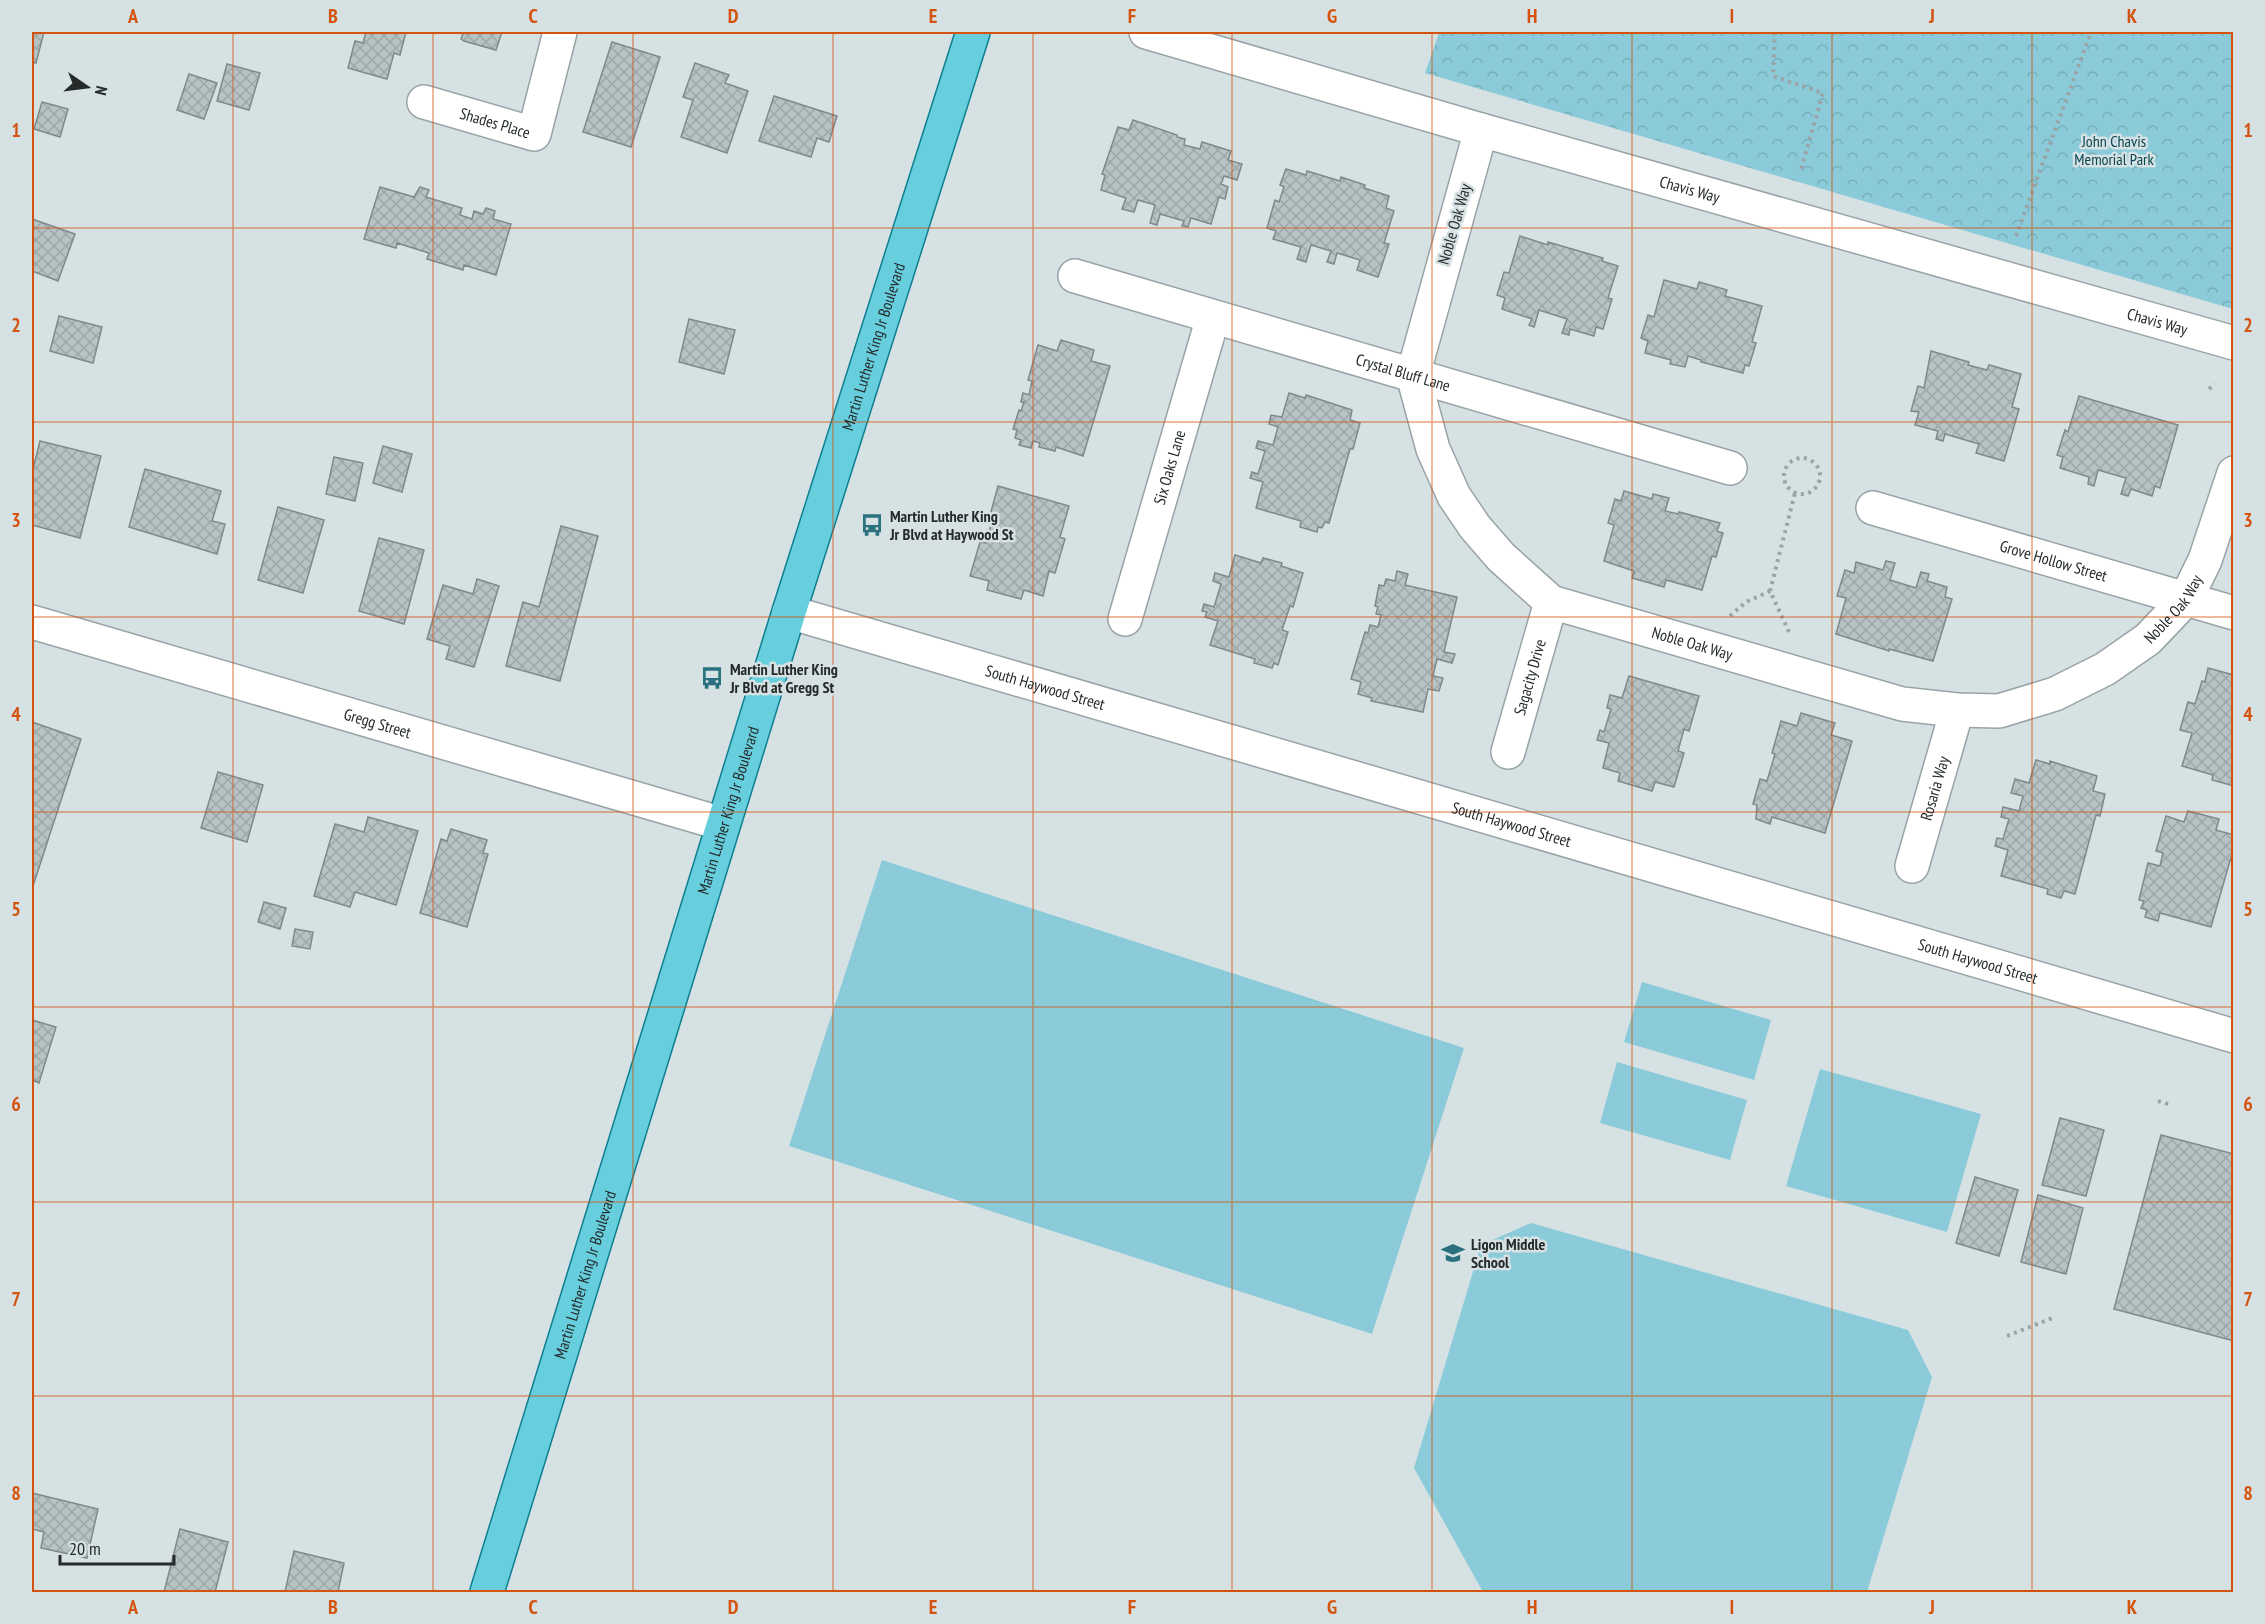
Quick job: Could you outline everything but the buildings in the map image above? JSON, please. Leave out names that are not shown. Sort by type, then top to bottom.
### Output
[{"type":"main road","name":"Martin Luther King Jr Boulevard","points":[[487,1593],[789,612],[973,32]]},
{"type":"street","name":"Shades Place","points":[[424,102],[534,134],[560,32]]},
{"type":"street","name":"Chavis Way","points":[[1146,32],[1481,130],[2234,343]]},
{"type":"street","name":"Noble Oak Way","points":[[1481,130],[1413,375],[1433,449],[1454,496],[1475,527],[1501,557],[1551,602],[1902,704],[1957,710],[1999,711],[2055,694],[2105,669],[2148,639],[2186,599],[2205,560],[2234,473]]},
{"type":"street","name":"Crystal Bluff Lane","points":[[1075,276],[1730,468]]},
{"type":"street","name":"Six Oaks Lane","points":[[1125,619],[1214,317]]},
{"type":"street","name":"Grove Hollow Street","points":[[1873,508],[2234,613]]},
{"type":"street","name":"Sagacity Drive","points":[[1508,752],[1551,602]]},
{"type":"street","name":"South Haywood Street","points":[[789,612],[2234,1036]]},
{"type":"street","name":"Gregg Street","points":[[32,622],[723,824]]},
{"type":"street","name":"Rosaria Way","points":[[1912,866],[1957,710]]},
{"type":"path","points":[[1775,32],[1773,75],[1823,93],[1800,173]]},
{"type":"path","points":[[2016,236],[2091,32]]},
{"type":"path","points":[[2209,389],[2215,384]]},
{"type":"path","points":[[1807,458],[1820,471],[1819,482],[1811,492],[1795,493],[1786,485],[1783,473],[1789,462],[1807,458]]},
{"type":"path","points":[[1791,637],[1770,591],[1795,493]]},
{"type":"path","points":[[1728,618],[1746,603],[1770,591]]},
{"type":"path","points":[[2158,1101],[2172,1105]]},
{"type":"path","points":[[2007,1336],[2055,1317]]},
{"type":"green space","name":"John Chavis Memorial Park","points":[[1434,32],[2233,32],[2233,309],[1425,73],[1439,33]]},
{"type":"green space","points":[[882,860],[1464,1048],[1372,1334],[789,1146]]},
{"type":"green space","points":[[1642,982],[1771,1020],[1754,1080],[1624,1042]]},
{"type":"green space","points":[[1617,1062],[1747,1100],[1730,1160],[1600,1123]]},
{"type":"green space","points":[[1820,1069],[1981,1114],[1947,1232],[1786,1186]]},
{"type":"green space","points":[[1531,1223],[1908,1330],[1932,1377],[1867,1592],[1483,1592],[1414,1468],[1481,1245]]},
{"type":"place","name":"Martin Luther King Jr Blvd at Haywood St","points":[[872,525]]},
{"type":"place","name":"Martin Luther King Jr Blvd at Gregg St","points":[[712,678]]},
{"type":"place","name":"Ligon Middle School","points":[[1453,1253]]}]
